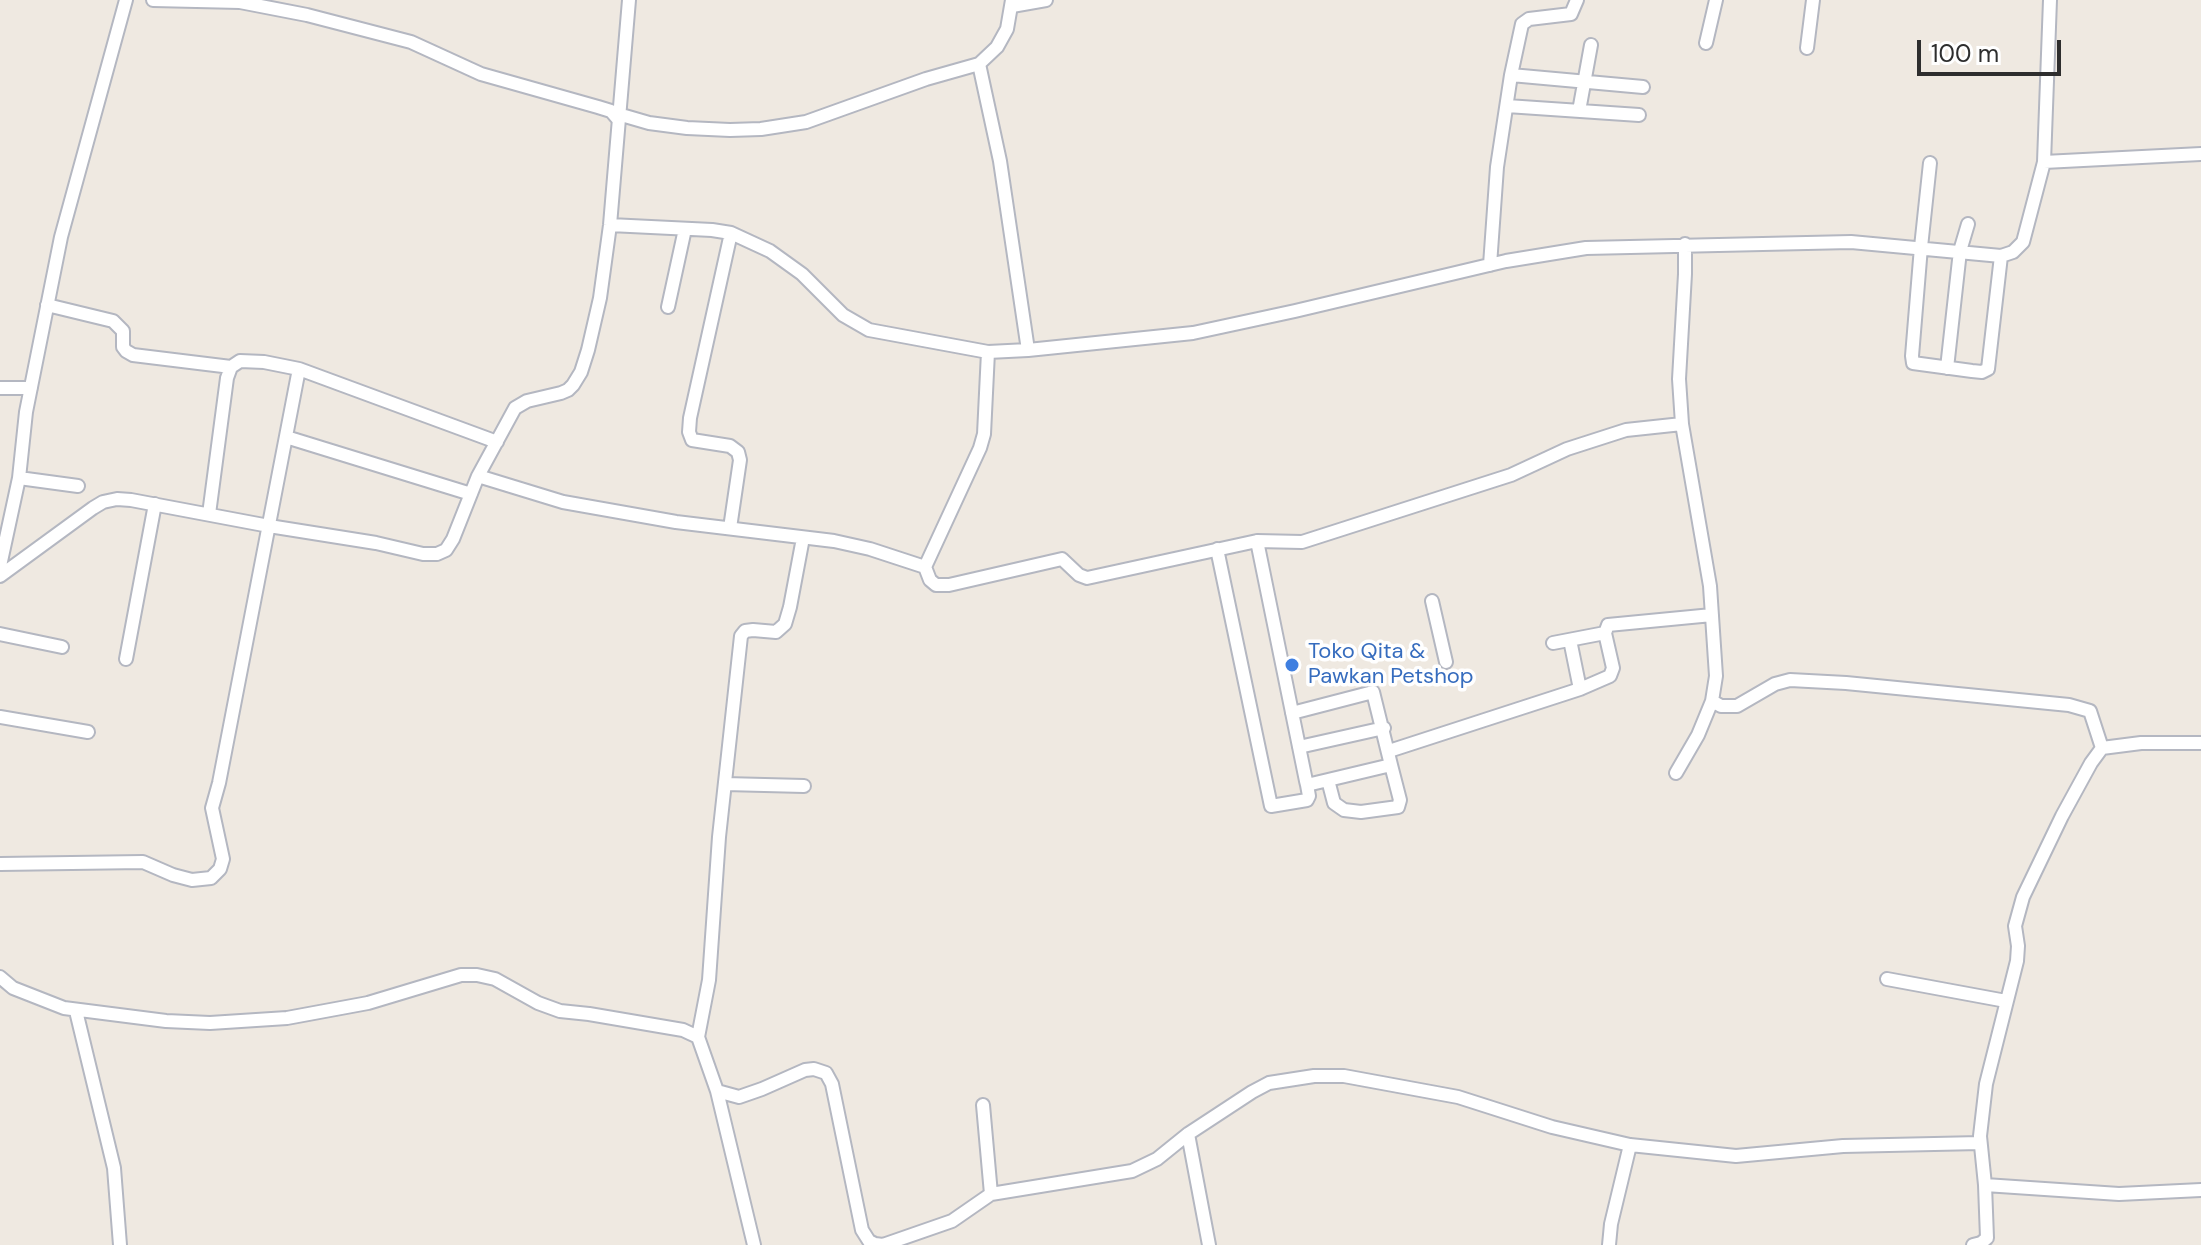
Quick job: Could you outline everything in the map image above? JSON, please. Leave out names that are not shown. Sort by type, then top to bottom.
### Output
[{"type":"street","points":[[0,566],[19,478],[26,412],[61,237],[126,0]]},
{"type":"street","points":[[153,0],[240,2],[307,15],[411,42],[481,74],[598,107],[618,116],[687,128],[730,130],[772,128],[806,122],[938,75],[979,64],[997,47],[1007,29],[1012,3],[1046,0]]},
{"type":"street","points":[[0,576],[103,502],[131,500],[423,554],[446,550],[478,476],[515,408],[527,401],[568,390],[581,372],[600,298],[610,225],[629,0]]},
{"type":"street","points":[[1490,265],[1497,167],[1511,75],[1523,22],[1571,14],[1577,0]]},
{"type":"street","points":[[1706,43],[1716,0]]},
{"type":"street","points":[[1807,48],[1813,0]]},
{"type":"street","points":[[610,225],[731,233],[770,251],[802,274],[843,315],[869,330],[988,352],[1193,333],[1545,253],[1586,248],[1851,242],[2001,256],[2013,252],[2023,242],[2044,162],[2050,0]]},
{"type":"street","points":[[1579,111],[1591,45]]},
{"type":"street","points":[[979,64],[1000,161],[1028,350]]},
{"type":"street","points":[[1511,75],[1643,87]]},
{"type":"street","points":[[1507,106],[1639,115]]},
{"type":"street","points":[[2044,162],[2201,154]]},
{"type":"street","points":[[1930,163],[1912,360],[1916,365],[1982,372],[1988,369],[2001,256]]},
{"type":"street","points":[[1947,368],[1960,251],[1968,224]]},
{"type":"street","points":[[668,307],[685,229]]},
{"type":"street","points":[[730,528],[740,460],[738,452],[730,446],[692,440],[689,432],[731,233]]},
{"type":"street","points":[[1676,773],[1698,735],[1716,682],[1710,586],[1682,424],[1679,379],[1685,244]]},
{"type":"street","points":[[47,305],[113,321],[123,331],[123,347],[133,355],[231,367]]},
{"type":"street","points":[[988,352],[984,434],[925,567],[930,580],[936,585],[949,585],[1062,559],[1079,575],[1087,578],[1257,541],[1302,542],[1511,475],[1567,449],[1626,430],[1682,424]]},
{"type":"street","points":[[209,514],[227,378],[231,367],[240,361],[299,369],[497,442]]},
{"type":"street","points":[[0,864],[143,862],[192,880],[211,878],[220,869],[223,859],[212,808],[299,369]]},
{"type":"street","points":[[0,388],[31,388]]},
{"type":"street","points":[[286,437],[471,494]]},
{"type":"street","points":[[478,476],[563,502],[676,522],[834,541],[925,567]]},
{"type":"street","points":[[19,478],[78,486]]},
{"type":"street","points":[[126,659],[155,504]]},
{"type":"street","points":[[754,1245],[717,1091],[698,1037],[709,980],[719,837],[742,633],[753,630],[776,632],[785,624],[803,538]]},
{"type":"street","points":[[1217,549],[1271,806],[1307,800],[1307,785],[1257,541]]},
{"type":"street","points":[[1432,601],[1446,662]]},
{"type":"street","points":[[1389,751],[1580,689],[1612,674],[1605,633],[1608,625],[1712,615]]},
{"type":"street","points":[[1553,643],[1605,633]]},
{"type":"street","points":[[0,634],[62,647]]},
{"type":"street","points":[[1570,640],[1580,689]]},
{"type":"street","points":[[1712,701],[1721,706],[1737,706],[1775,684],[1790,680],[2069,705],[2090,711],[2102,748]]},
{"type":"street","points":[[1292,713],[1373,692],[1400,800],[1398,807],[1361,812],[1344,810],[1334,803],[1328,780]]},
{"type":"street","points":[[0,717],[88,732]]},
{"type":"street","points":[[1299,747],[1384,728]]},
{"type":"street","points":[[1973,1245],[1987,1238],[1980,1143],[1986,1084],[2018,951],[2015,926],[2023,897],[2062,816],[2102,748],[2141,743],[2201,743]]},
{"type":"street","points":[[1307,785],[1391,765]]},
{"type":"street","points":[[725,784],[804,786]]},
{"type":"street","points":[[0,977],[13,988],[76,1011],[210,1023],[287,1018],[368,1003],[461,975],[477,975],[495,979],[538,1003],[560,1011],[683,1030],[698,1037]]},
{"type":"street","points":[[1887,979],[2006,1001]]},
{"type":"street","points":[[76,1011],[114,1168],[120,1245]]},
{"type":"street","points":[[717,1091],[739,1097],[805,1070],[826,1073],[832,1084],[862,1230],[869,1241],[883,1245],[952,1221],[991,1194],[1132,1171],[1157,1159],[1188,1134],[1269,1083],[1314,1076],[1344,1076],[1458,1097],[1552,1127],[1630,1145],[1736,1156],[1843,1146],[1980,1143]]},
{"type":"street","points":[[983,1105],[991,1194]]},
{"type":"street","points":[[1188,1134],[1209,1245]]},
{"type":"street","points":[[1609,1245],[1630,1145]]},
{"type":"street","points":[[1985,1185],[2119,1194],[2201,1190]]},
{"type":"place","name":"Toko Qita & Pawkan Petshop","points":[[1292,665]]}]
